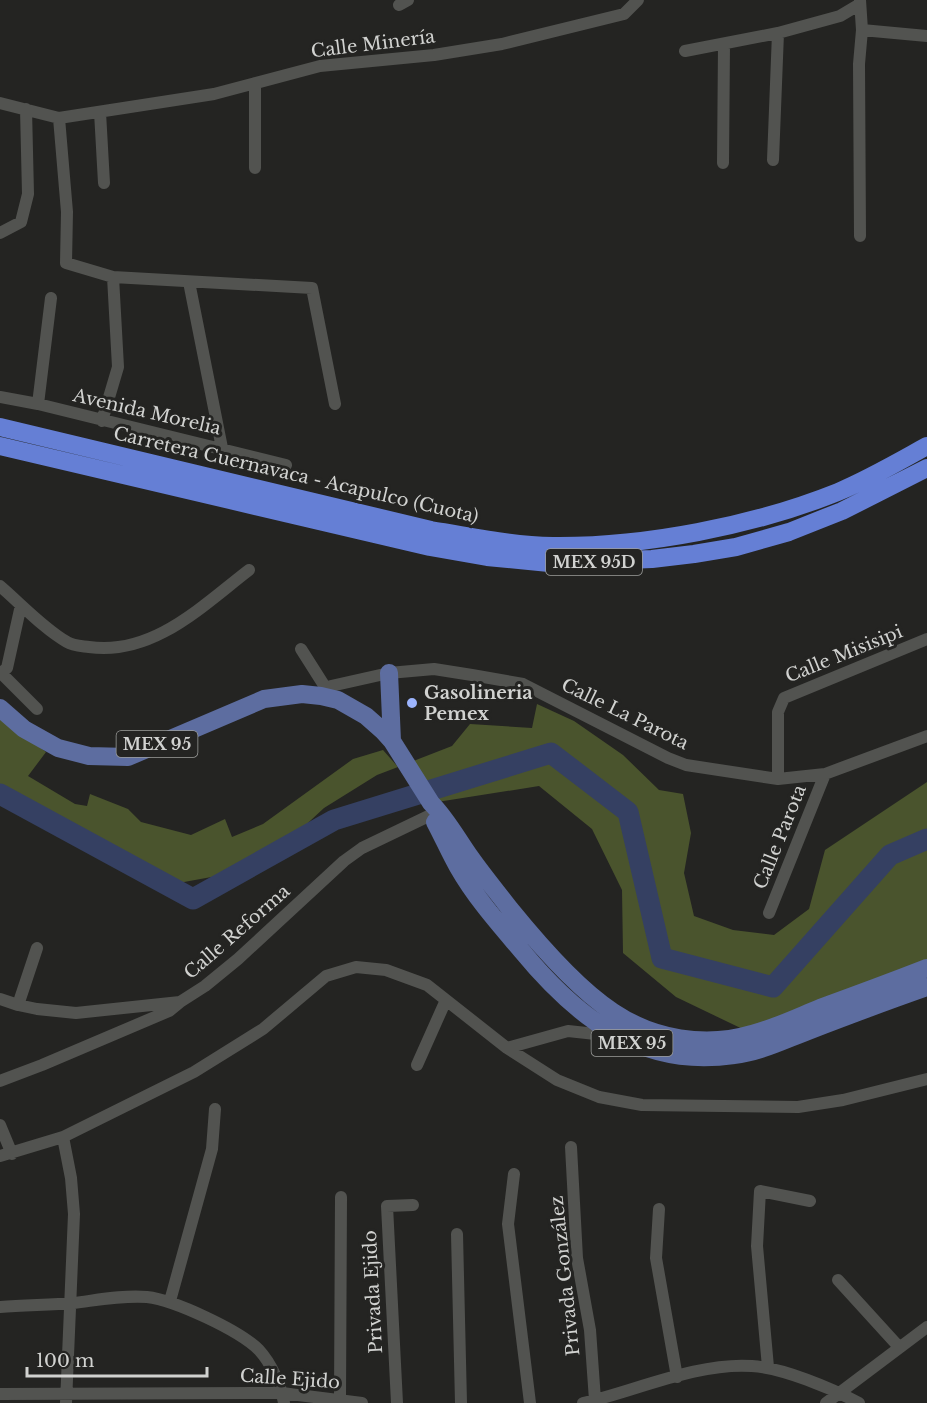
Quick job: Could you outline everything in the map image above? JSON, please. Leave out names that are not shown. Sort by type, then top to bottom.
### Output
[{"type":"highway","name":"Carretera Cuernavaca - Acapulco (Cuota)","points":[[0,427],[431,530],[490,540],[551,546],[597,545],[650,539],[732,525],[838,492],[927,446]]},
{"type":"highway","name":"MEX 95D","points":[[0,446],[259,509],[430,547],[487,557],[549,564],[652,559],[736,547],[789,532],[842,511],[927,468]]},
{"type":"main road","points":[[389,673],[392,741]]},
{"type":"main road","name":"MEX 95","points":[[0,708],[24,729],[58,748],[89,756],[129,757],[264,699],[324,693],[366,716],[392,741],[432,806],[471,859],[510,909],[585,989],[612,1011],[659,1034],[690,1040],[753,1034],[927,968]]},
{"type":"main road","name":"MEX 95","points":[[432,806],[459,868],[496,921],[538,970],[594,1022],[618,1037],[649,1049],[683,1056],[709,1058],[752,1052],[927,987]]},
{"type":"street","name":"Calle Minería","points":[[0,103],[58,118],[214,94],[321,66],[434,55],[502,44],[624,14],[638,0]]},
{"type":"street","points":[[860,2],[862,30],[859,64],[860,236]]},
{"type":"street","points":[[685,51],[778,33],[840,16],[860,2]]},
{"type":"street","points":[[862,30],[927,36]]},
{"type":"street","points":[[773,160],[778,33]]},
{"type":"street","points":[[723,163],[724,45]]},
{"type":"street","points":[[255,83],[255,168]]},
{"type":"street","points":[[0,233],[21,222],[28,194],[26,109]]},
{"type":"street","points":[[100,111],[104,183]]},
{"type":"street","points":[[58,118],[67,212],[66,263],[113,277],[312,288],[335,404]]},
{"type":"street","points":[[102,421],[118,368],[113,277]]},
{"type":"street","points":[[189,282],[222,448]]},
{"type":"street","points":[[38,404],[51,298]]},
{"type":"street","name":"Avenida Morelia","points":[[0,397],[38,404],[286,465]]},
{"type":"street","points":[[0,586],[69,644],[108,650],[158,636],[185,619],[249,570]]},
{"type":"street","points":[[21,605],[7,668],[1,672],[37,709]]},
{"type":"street","name":"Calle Misisipi","points":[[778,779],[778,712],[784,698],[927,639]]},
{"type":"street","points":[[301,649],[324,693]]},
{"type":"street","name":"Calle La Parota","points":[[324,693],[331,686],[389,673],[434,669],[523,684],[686,765],[778,779],[825,774],[927,736]]},
{"type":"street","name":"Calle Parota","points":[[769,913],[825,774]]},
{"type":"street","name":"Calle Reforma","points":[[0,999],[18,1005],[76,1013],[180,1002],[205,986],[238,959],[344,861],[432,806]]},
{"type":"street","points":[[18,1005],[37,948]]},
{"type":"street","points":[[0,1125],[6,1155],[63,1137],[194,1072],[263,1029],[326,976],[356,967],[386,970],[427,985],[507,1048],[557,1080],[599,1097],[642,1105],[798,1107],[843,1100],[927,1079]]},
{"type":"street","points":[[417,1065],[446,1000]]},
{"type":"street","points":[[0,1081],[169,1011],[180,1002]]},
{"type":"street","points":[[507,1048],[568,1031],[618,1037]]},
{"type":"street","points":[[170,1301],[212,1149],[215,1109]]},
{"type":"street","points":[[63,1137],[71,1178],[74,1214],[66,1398]]},
{"type":"street","name":"Privada González","points":[[571,1147],[577,1258],[590,1330],[589,1402]]},
{"type":"street","points":[[514,1174],[508,1224],[530,1403]]},
{"type":"street","points":[[768,1367],[757,1246],[760,1191],[810,1201]]},
{"type":"street","points":[[340,1399],[341,1197]]},
{"type":"street","name":"Privada Ejido","points":[[397,1403],[387,1206],[413,1205]]},
{"type":"street","points":[[659,1209],[656,1258],[677,1377]]},
{"type":"street","points":[[457,1234],[461,1403]]},
{"type":"street","points":[[838,1280],[899,1347]]},
{"type":"street","points":[[0,1307],[126,1297],[148,1297],[170,1301],[211,1320],[258,1349],[267,1360],[283,1398]]},
{"type":"street","points":[[826,1403],[927,1327]]},
{"type":"street","points":[[589,1402],[717,1367],[749,1365],[768,1367],[840,1393],[859,1403]]},
{"type":"street","name":"Calle Ejido","points":[[0,1394],[66,1398],[340,1399],[362,1403]]},
{"type":"green space","points":[[537,704],[574,721],[623,755],[659,790],[683,794],[691,833],[684,873],[694,916],[733,930],[774,935],[809,909],[825,850],[927,782],[927,968],[753,1034],[676,997],[623,953],[622,890],[592,829],[539,786],[431,803],[398,767],[452,746],[470,724],[532,728]]},
{"type":"green space","points":[[0,717],[46,752],[28,776],[75,804],[87,806],[90,794],[128,809],[141,822],[191,835],[225,819],[232,837],[263,824],[353,759],[383,750],[398,767],[377,775],[324,808],[282,847],[228,874],[173,884],[126,870],[0,790]]},
{"type":"waterway","points":[[0,794],[193,899],[334,820],[551,753],[628,812],[662,958],[773,987],[890,855],[927,839]]},
{"type":"place","name":"Gasolineria Pemex","points":[[412,703]]}]
